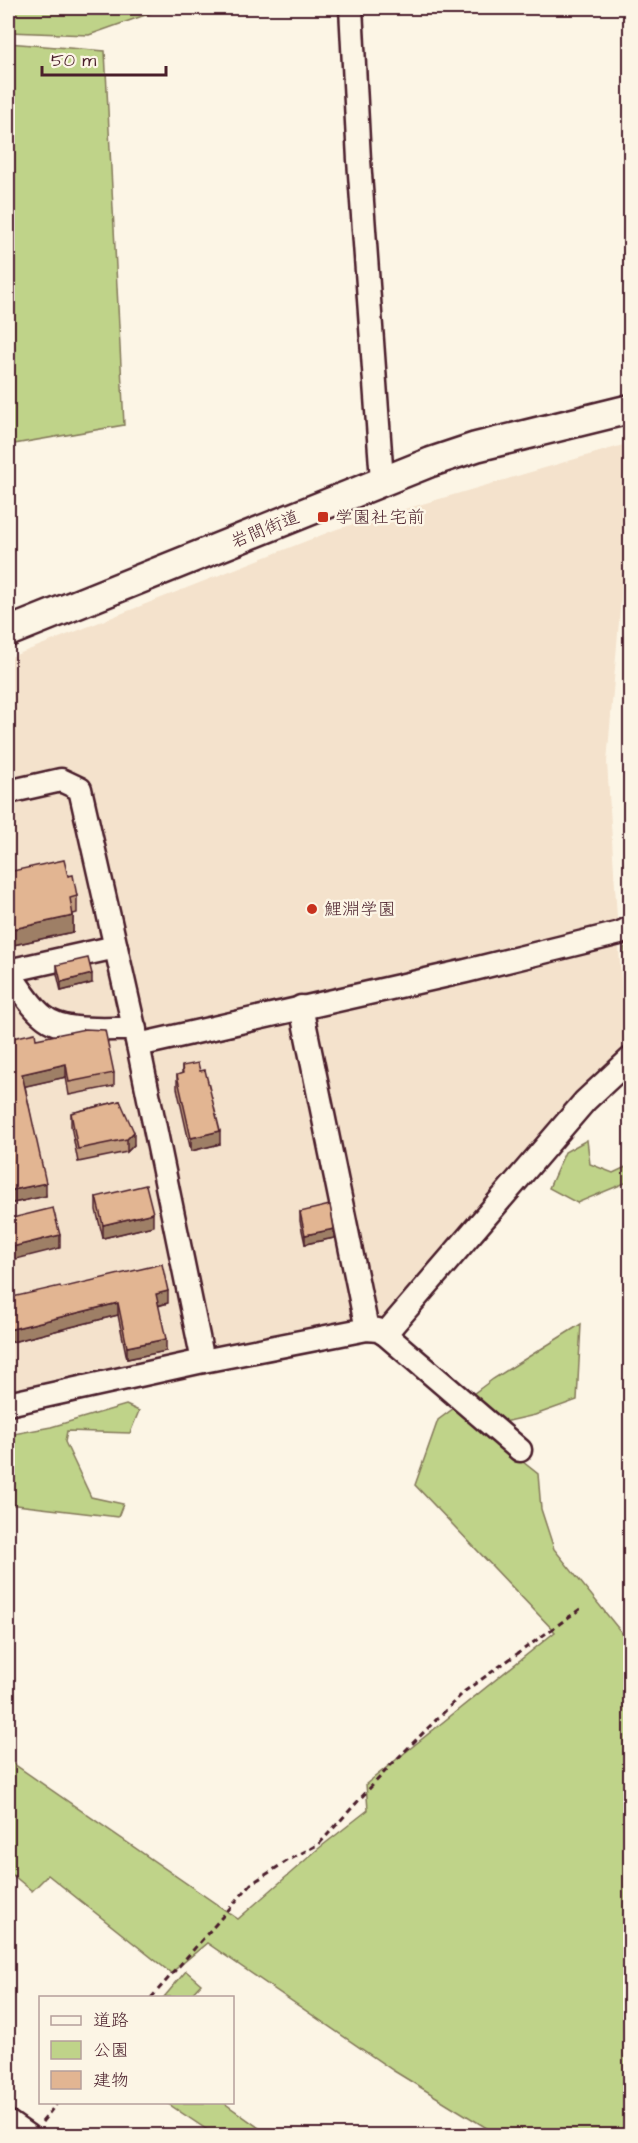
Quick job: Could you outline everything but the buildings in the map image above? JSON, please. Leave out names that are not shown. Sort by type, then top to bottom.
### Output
[{"type":"main road","name":"岩間街道","points":[[8,632],[382,480],[476,447],[630,409]]},
{"type":"street","points":[[351,8],[358,148],[382,480]]},
{"type":"street","points":[[8,792],[61,780],[80,789],[137,1037],[203,1361]]},
{"type":"street","points":[[116,947],[8,972],[42,1016],[52,1023],[64,1027],[137,1037],[301,1007],[466,971],[625,930]]},
{"type":"street","points":[[301,1007],[376,1332],[520,1450]]},
{"type":"street","points":[[8,1404],[203,1361],[376,1332],[585,1101],[630,1059]]},
{"type":"street","points":[[8,2122],[33,2131]]},
{"type":"path","points":[[154,1996],[251,1884],[287,1860],[320,1844],[390,1766],[465,1691],[582,1607]]},
{"type":"path","points":[[33,2131],[57,2104]]},
{"type":"shaded area","name":"鯉淵学園","points":[[630,443],[630,493],[607,762],[626,1057],[394,1336],[8,1416],[8,658],[337,529]]},
{"type":"green space","points":[[8,8],[165,8],[89,35],[8,32]]},
{"type":"green space","points":[[8,43],[105,51],[124,425],[8,445]]},
{"type":"green space","points":[[630,945],[630,1001],[629,1001],[624,948]]},
{"type":"green space","points":[[587,1140],[590,1164],[613,1173],[630,1165],[630,1181],[577,1203],[549,1188],[565,1152]]},
{"type":"green space","points":[[581,1324],[577,1400],[535,1415],[487,1426],[513,1454],[538,1474],[541,1509],[554,1549],[630,1643],[630,2135],[498,2135],[394,2071],[207,1943],[171,1973],[48,1875],[32,1891],[8,1871],[8,1760],[238,1919],[318,1849],[368,1810],[366,1784],[555,1632],[415,1485],[438,1420],[493,1379]]},
{"type":"green space","points":[[126,1405],[139,1411],[130,1433],[67,1431],[65,1442],[91,1497],[123,1504],[118,1517],[8,1504],[8,1435],[51,1427]]},
{"type":"green space","points":[[186,1971],[201,1984],[190,1996],[165,1996]]},
{"type":"green space","points":[[168,2104],[225,2104],[269,2135],[215,2135]]},
{"type":"place","name":"学園社宅前","points":[[323,517]]},
{"type":"place","name":"鯉淵学園","points":[[312,909]]}]
